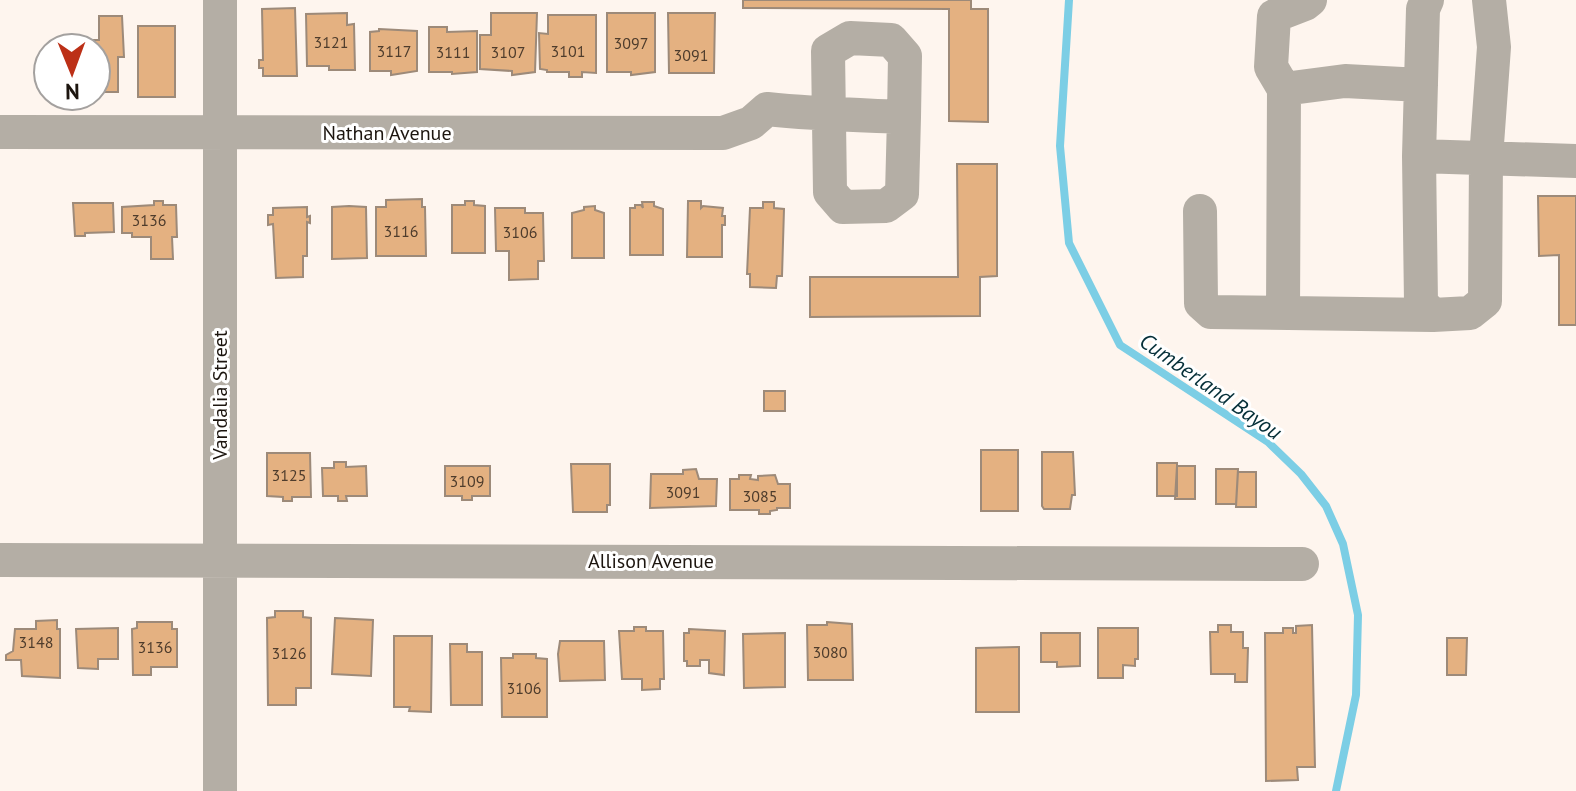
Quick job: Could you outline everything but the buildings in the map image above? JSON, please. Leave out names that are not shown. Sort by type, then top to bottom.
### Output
[{"type":"street","name":"Vandalia Street","points":[[220,0],[220,791]]},
{"type":"street","points":[[1283,313],[1284,89],[1271,67],[1274,16],[1310,0]]},
{"type":"street","points":[[1427,0],[1423,9],[1419,156],[1421,303],[1433,315]]},
{"type":"street","points":[[1200,211],[1201,303],[1211,312],[1470,313],[1485,301],[1486,158],[1494,47],[1489,0]]},
{"type":"street","points":[[850,38],[891,40],[905,56],[904,117],[902,194],[886,206],[843,207],[830,192],[828,51],[850,38]]},
{"type":"street","points":[[1284,89],[1345,81],[1421,85]]},
{"type":"street","name":"Nathan Avenue","points":[[0,132],[723,133],[751,123],[767,109],[828,115]]},
{"type":"street","points":[[828,115],[904,117]]},
{"type":"street","points":[[1419,156],[1576,161]]},
{"type":"street","name":"Allison Avenue","points":[[0,560],[1302,564]]},
{"type":"waterway","name":"Cumberland Bayou","points":[[1069,0],[1060,146],[1069,243],[1120,345],[1268,442],[1301,474],[1326,506],[1343,544],[1358,615],[1356,695],[1336,791]]}]
